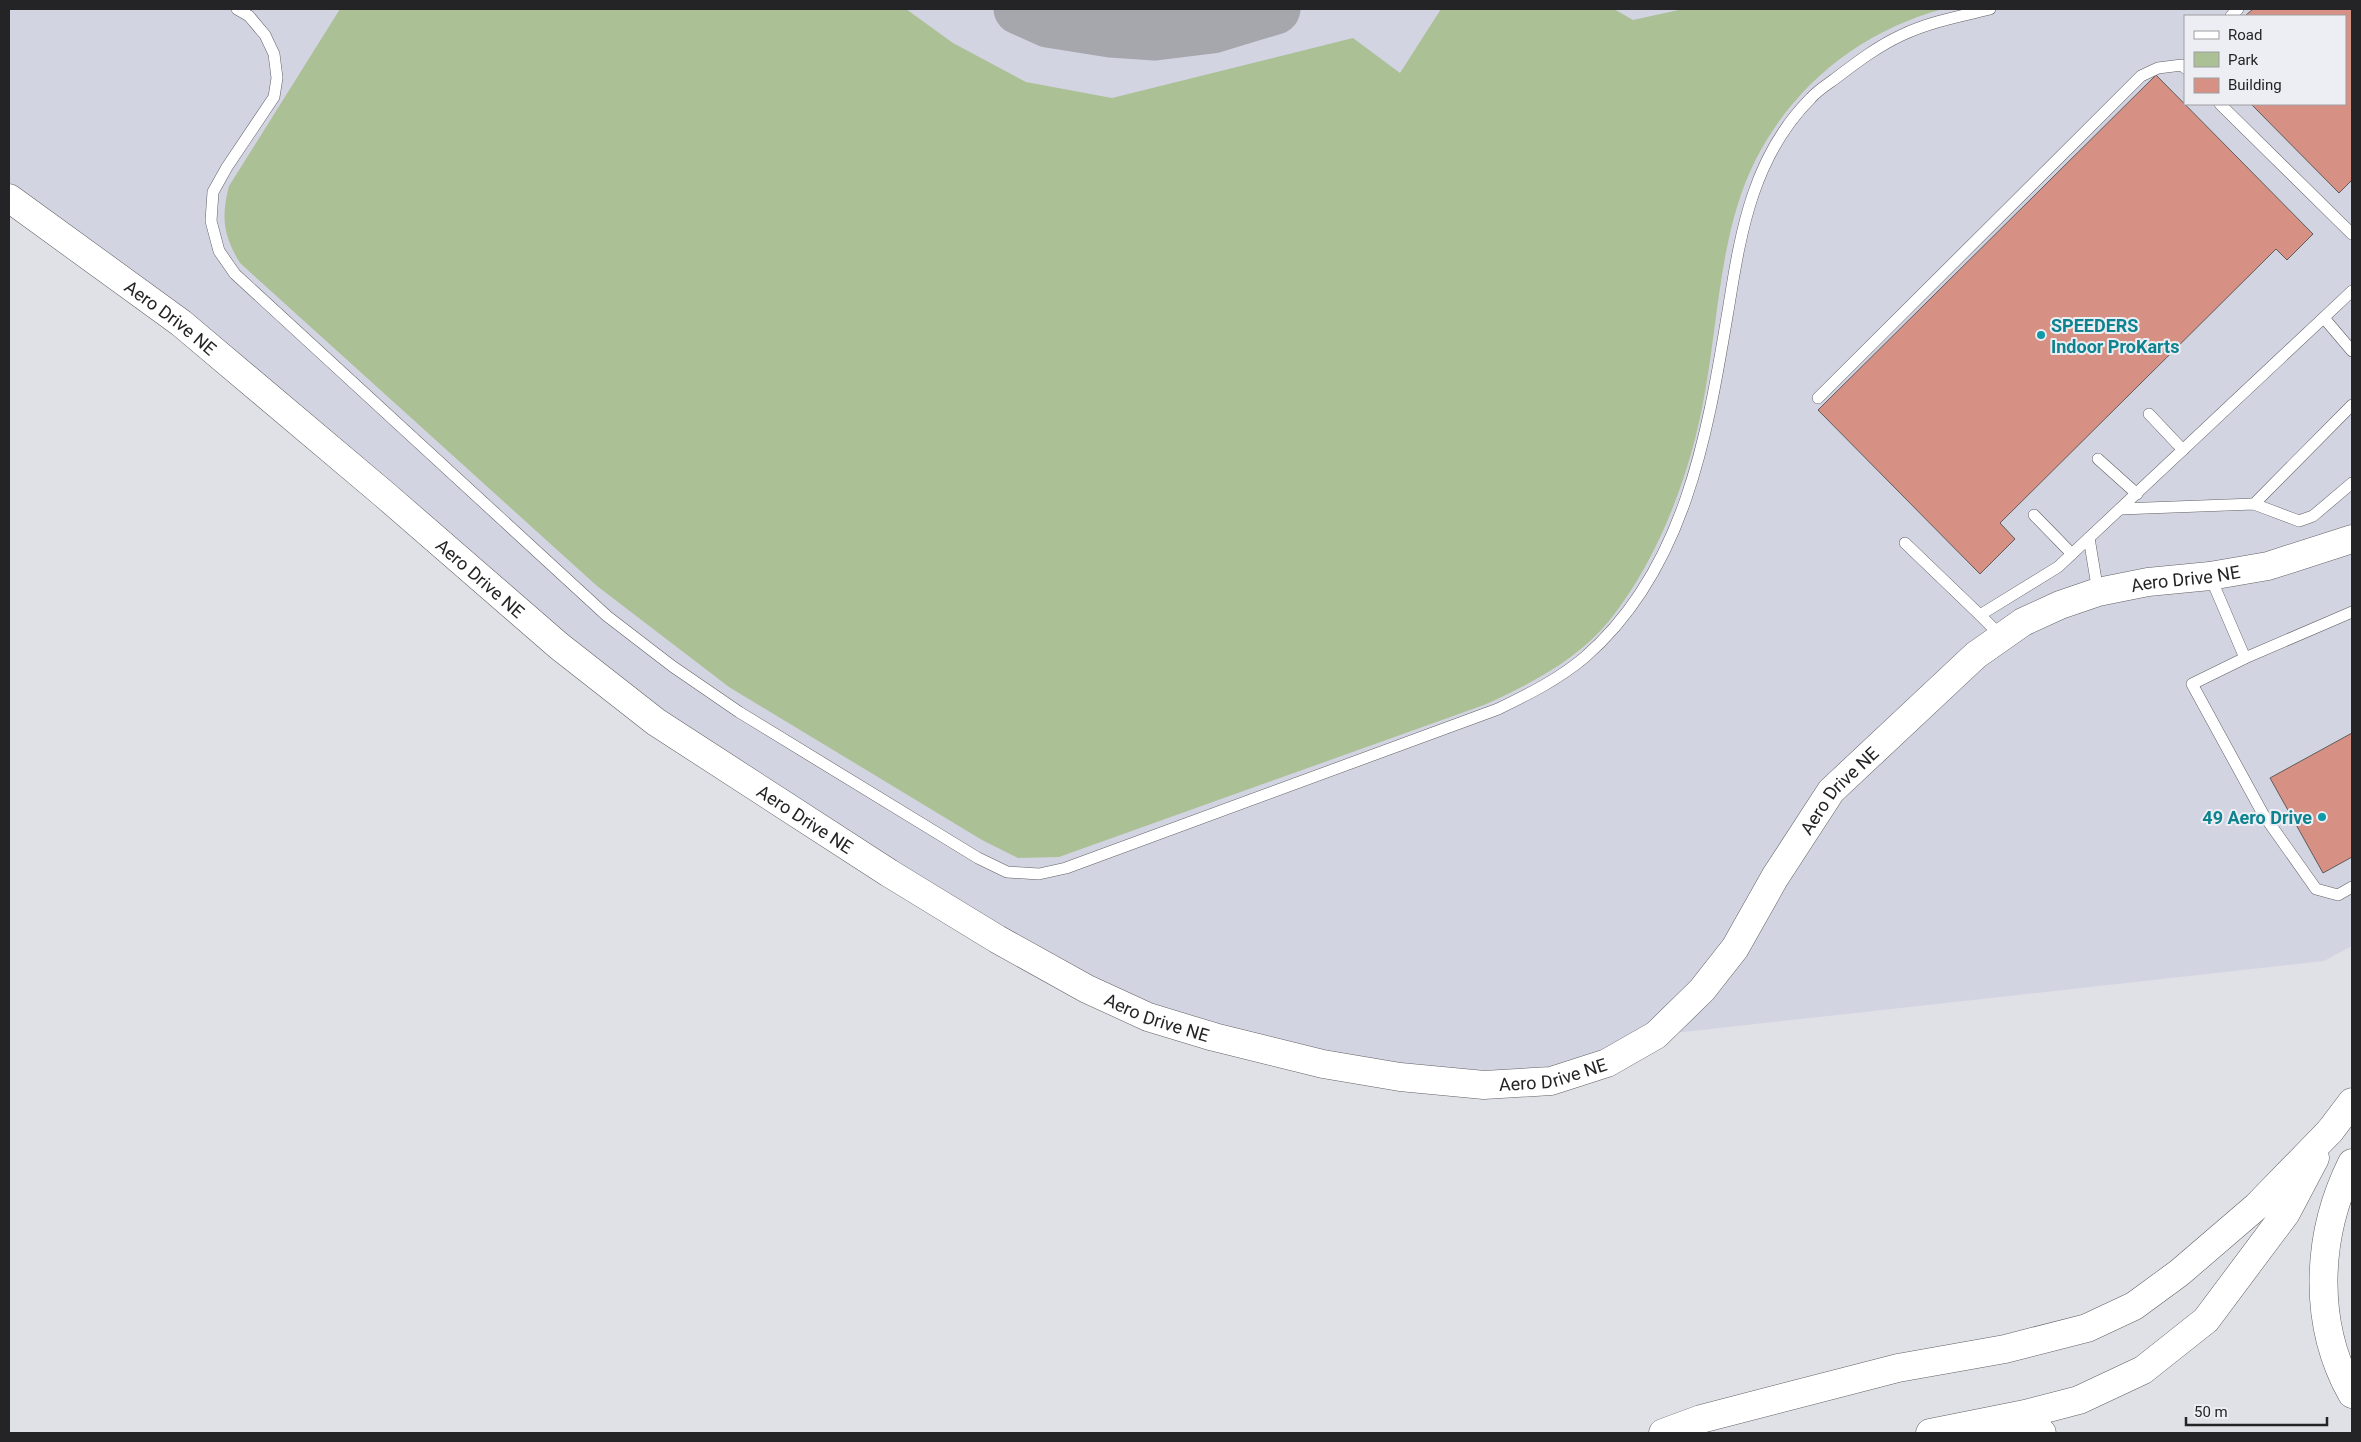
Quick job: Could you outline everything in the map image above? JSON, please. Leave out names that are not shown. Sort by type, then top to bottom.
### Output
[{"type":"main road","name":"Aero Drive NE","points":[[9,198],[84,251],[195,335],[385,495],[559,646],[656,722],[889,873],[997,939],[1087,989],[1148,1017],[1214,1037],[1323,1064],[1400,1077],[1484,1085],[1550,1081],[1607,1063],[1656,1035],[1702,990],[1735,948],[1775,878],[1831,791],[1976,655],[2023,622],[2060,605],[2098,592],[2148,582],[2210,576],[2268,566],[2352,539]]},
{"type":"main road","points":[[1664,1433],[1701,1418],[1898,1368],[2005,1349],[2088,1328],[2134,1306],[2179,1273],[2257,1206],[2330,1131],[2352,1102]]},
{"type":"main road","points":[[1939,1431],[2025,1414],[2079,1400],[2143,1370],[2206,1320],[2286,1213],[2330,1131]]},
{"type":"main road","points":[[2352,1163],[2342,1183],[2331,1217],[2325,1249],[2323,1284],[2331,1340],[2352,1394]]},
{"type":"main road","points":[[1939,1431],[2000,1428],[2042,1433]]},
{"type":"lane","points":[[237,9],[249,16],[265,35],[274,54],[277,78],[274,96],[227,167],[213,192],[211,221],[219,252],[235,274],[607,616],[672,666],[739,712],[978,858],[1007,872],[1039,874],[1066,868],[1498,709],[1543,687],[1585,657],[1618,623],[1647,583],[1671,538],[1688,493],[1703,446],[1713,399],[1740,234],[1757,182],[1780,138],[1811,98],[1859,60],[1903,34],[1990,9]]},
{"type":"lane","points":[[1818,398],[2141,76],[2158,68],[2184,65]]},
{"type":"lane","points":[[2221,105],[2352,234]]},
{"type":"lane","points":[[1980,616],[2058,567],[2352,292]]},
{"type":"lane","points":[[2324,318],[2352,351]]},
{"type":"lane","points":[[2254,504],[2352,405]]},
{"type":"lane","points":[[2149,414],[2183,450]]},
{"type":"lane","points":[[2098,459],[2137,494]]},
{"type":"lane","points":[[2120,509],[2254,504],[2299,521],[2313,516],[2352,483]]},
{"type":"lane","points":[[2034,515],[2072,554]]},
{"type":"lane","points":[[2089,538],[2098,592]]},
{"type":"lane","points":[[1905,543],[2002,637]]},
{"type":"lane","points":[[2210,576],[2245,658]]},
{"type":"lane","points":[[2352,612],[2245,658],[2192,684],[2264,814],[2316,889],[2338,895],[2352,887]]},
{"type":"shaded area","points":[[9,9],[2352,9],[2352,946],[2324,961],[1657,1035],[1607,1063],[1484,1085],[1148,1017],[811,822],[487,585],[9,201]]},
{"type":"green space","points":[[340,9],[906,9],[953,43],[1026,82],[1112,98],[1353,38],[1400,73],[1441,9],[1614,9],[1633,20],[1683,9],[1943,9],[1907,21],[1874,37],[1842,57],[1814,81],[1789,108],[1768,138],[1750,171],[1731,230],[1722,276],[1705,392],[1692,452],[1682,482],[1658,542],[1627,597],[1609,621],[1582,648],[1535,680],[1484,705],[1059,857],[1018,858],[982,840],[729,687],[597,586],[240,263],[230,244],[225,226],[226,197],[229,186]]},
{"type":"building","points":[[2253,9],[2352,9],[2352,180],[2339,193],[2252,105],[2346,105],[2346,15],[2246,15]]},
{"type":"building","name":"SPEEDERS Indoor ProKarts","points":[[2156,75],[2313,234],[2287,260],[2276,249],[2000,523],[2015,539],[1980,574],[1818,410]]},
{"type":"building","name":"49 Aero Drive","points":[[2352,733],[2352,857],[2323,873],[2270,778]]},
{"type":"taxiway","points":[[1019,9],[1048,22],[1111,32],[1155,35],[1212,28],[1275,9]]},
{"type":"place","name":"SPEEDERS Indoor ProKarts","points":[[2041,335]]},
{"type":"place","name":"49 Aero Drive","points":[[2322,817]]}]
